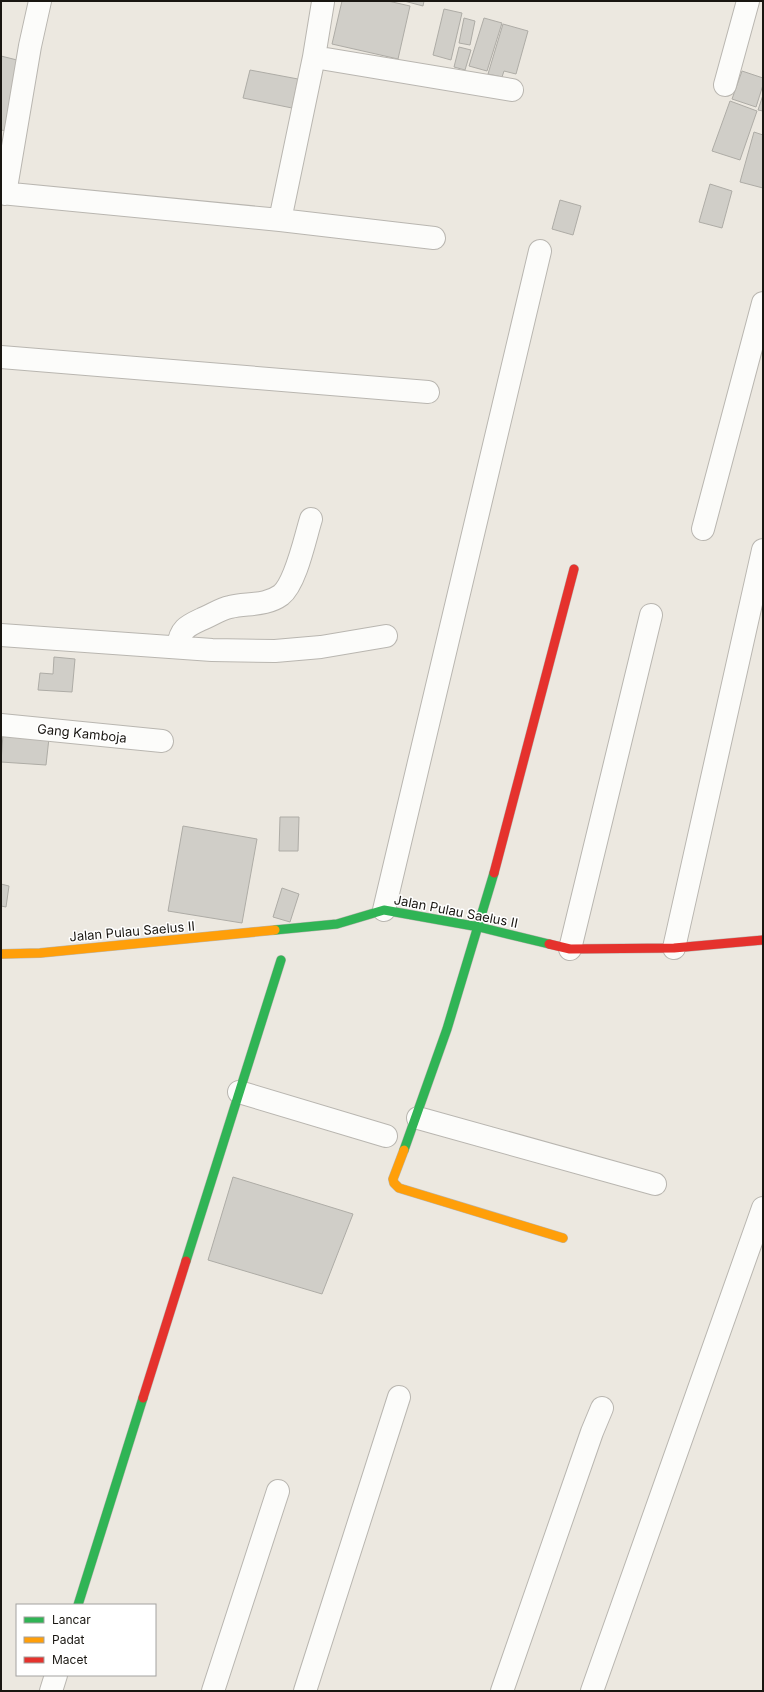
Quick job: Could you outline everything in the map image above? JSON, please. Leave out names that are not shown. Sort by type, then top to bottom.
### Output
[{"type":"street","points":[[40,1],[30,46],[3,194],[280,220],[434,238]]},
{"type":"street","points":[[725,85],[748,1]]},
{"type":"street","points":[[280,220],[314,57],[323,2]]},
{"type":"street","points":[[314,57],[512,90]]},
{"type":"street","points":[[384,910],[540,251]]},
{"type":"street","points":[[704,529],[763,303]]},
{"type":"street","points":[[1,357],[428,392]]},
{"type":"street","points":[[178,647],[179,639],[187,626],[219,610],[232,606],[264,602],[281,595],[293,577],[311,519]]},
{"type":"street","points":[[674,948],[763,550]]},
{"type":"street","points":[[563,1238],[396,1186],[393,1179],[418,1118],[479,927],[574,569]]},
{"type":"street","points":[[570,949],[651,615]]},
{"type":"street","points":[[1,635],[178,647],[275,651],[321,647],[386,636]]},
{"type":"street","name":"Gang Kamboja","points":[[1,725],[162,741]]},
{"type":"street","name":"Jalan Pulau Saelus II","points":[[1,954],[40,953],[337,924],[384,910],[479,927],[570,949],[674,948],[763,940]]},
{"type":"street","points":[[78,1604],[281,960]]},
{"type":"street","points":[[239,1092],[386,1136]]},
{"type":"street","points":[[418,1118],[655,1184]]},
{"type":"street","points":[[592,1691],[763,1208]]},
{"type":"street","points":[[305,1691],[399,1397]]},
{"type":"street","points":[[502,1691],[592,1432],[602,1408]]},
{"type":"street","points":[[213,1691],[278,1491]]},
{"type":"street","points":[[51,1691],[56,1676]]},
{"type":"building","points":[[342,1],[388,1],[410,6],[398,59],[332,44]]},
{"type":"building","points":[[404,1],[424,1],[423,6]]},
{"type":"building","points":[[444,9],[462,13],[451,60],[433,55]]},
{"type":"building","points":[[464,18],[475,21],[470,45],[459,43]]},
{"type":"building","points":[[484,18],[502,23],[487,71],[469,66]]},
{"type":"building","points":[[503,24],[528,31],[516,74],[504,71],[502,77],[488,74]]},
{"type":"building","points":[[459,47],[471,50],[465,70],[454,67]]},
{"type":"building","points":[[1,56],[21,61],[7,131],[1,130]]},
{"type":"building","points":[[250,70],[298,79],[292,108],[243,98]]},
{"type":"building","points":[[742,71],[763,78],[763,85],[756,107],[732,99]]},
{"type":"building","points":[[763,95],[763,111],[758,110]]},
{"type":"building","points":[[730,101],[757,111],[740,160],[712,151]]},
{"type":"building","points":[[754,132],[763,135],[763,188],[740,182]]},
{"type":"building","points":[[710,184],[732,191],[722,228],[699,222]]},
{"type":"building","points":[[560,200],[581,206],[573,235],[552,229]]},
{"type":"building","points":[[54,657],[75,659],[72,692],[38,690],[40,673],[53,674]]},
{"type":"building","points":[[3,734],[49,738],[46,765],[1,762]]},
{"type":"building","points":[[280,817],[299,817],[298,851],[279,851]]},
{"type":"building","points":[[183,826],[257,839],[242,923],[168,911]]},
{"type":"building","points":[[1,884],[9,886],[6,907],[1,906]]},
{"type":"building","points":[[282,888],[299,894],[290,922],[273,917]]},
{"type":"building","points":[[233,1177],[353,1214],[322,1294],[208,1260]]},
{"type":"traffic: fast","points":[[404,1150],[447,1029],[494,873]]},
{"type":"traffic: fast","points":[[275,930],[337,924],[384,910],[479,927],[549,944]]},
{"type":"traffic: fast","points":[[186,1261],[281,960]]},
{"type":"traffic: fast","points":[[78,1604],[143,1398]]},
{"type":"traffic: slow","points":[[1,954],[40,953],[275,930]]},
{"type":"traffic: slow","points":[[404,1150],[393,1179],[394,1183],[399,1188],[563,1238]]},
{"type":"traffic: jam","points":[[494,873],[574,569]]},
{"type":"traffic: jam","points":[[549,944],[570,949],[674,948],[763,940]]},
{"type":"traffic: jam","points":[[143,1398],[186,1261]]}]
